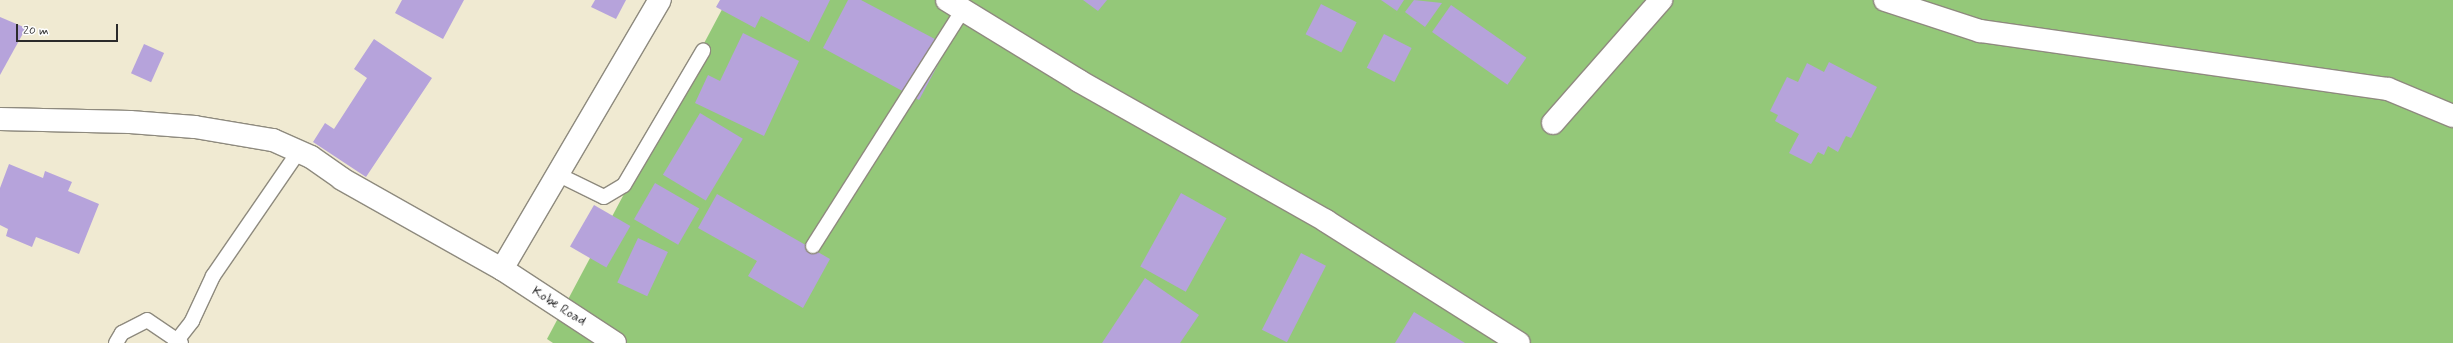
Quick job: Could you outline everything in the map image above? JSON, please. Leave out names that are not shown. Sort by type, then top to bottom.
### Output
[{"type":"street","points":[[502,269],[660,0]]},
{"type":"street","points":[[1554,123],[1661,0]]},
{"type":"street","points":[[1885,0],[1980,31],[2388,89],[2453,116]]},
{"type":"street","points":[[955,5],[1326,221],[1519,343]]},
{"type":"street","name":"Kobe Road","points":[[0,120],[130,122],[195,127],[273,140],[299,151],[502,269],[615,343]]},
{"type":"lane","points":[[813,246],[955,5]]},
{"type":"lane","points":[[557,174],[604,197],[624,185],[703,51]]},
{"type":"lane","points":[[116,343],[122,333],[147,320],[178,342],[192,322],[213,276],[299,151]]},
{"type":"green space","points":[[727,0],[2453,0],[2453,343],[553,343],[547,339]]},
{"type":"building","points":[[402,0],[464,0],[443,39],[395,13]]},
{"type":"building","points":[[595,0],[626,0],[616,19],[591,7]]},
{"type":"building","points":[[720,0],[830,0],[809,42],[761,16],[755,28],[716,7]]},
{"type":"building","points":[[848,0],[861,0],[948,46],[919,100],[823,48]]},
{"type":"building","points":[[1083,0],[1107,0],[1098,11]]},
{"type":"building","points":[[1381,0],[1404,0],[1397,11]]},
{"type":"building","points":[[1414,0],[1442,3],[1425,27],[1405,12]]},
{"type":"building","points":[[1321,4],[1357,22],[1341,52],[1306,34]]},
{"type":"building","points":[[1451,5],[1526,58],[1507,85],[1432,32]]},
{"type":"building","points":[[0,17],[26,28],[0,75]]},
{"type":"building","points":[[743,33],[799,61],[764,136],[695,103],[708,75],[720,81]]},
{"type":"building","points":[[1384,34],[1412,48],[1394,82],[1367,68]]},
{"type":"building","points":[[374,39],[432,78],[366,177],[313,142],[325,123],[334,129],[367,78],[354,69]]},
{"type":"building","points":[[144,44],[164,53],[151,82],[131,73]]},
{"type":"building","points":[[1829,62],[1877,87],[1851,138],[1846,136],[1838,152],[1828,146],[1824,155],[1818,152],[1811,164],[1789,153],[1799,134],[1775,121],[1778,115],[1770,111],[1787,77],[1798,82],[1807,63],[1824,72]]},
{"type":"building","points":[[700,113],[743,139],[706,200],[663,175]]},
{"type":"building","points":[[9,164],[43,178],[45,171],[72,182],[68,191],[99,204],[79,254],[36,237],[32,247],[6,236],[8,229],[0,225],[0,188]]},
{"type":"building","points":[[655,183],[699,208],[678,245],[634,219]]},
{"type":"building","points":[[1181,193],[1226,218],[1186,292],[1140,266]]},
{"type":"building","points":[[717,194],[830,259],[803,308],[748,276],[757,261],[698,228]]},
{"type":"building","points":[[594,205],[630,226],[606,268],[570,247]]},
{"type":"building","points":[[638,238],[668,252],[647,296],[617,282]]},
{"type":"building","points":[[1301,253],[1326,266],[1287,342],[1262,330]]},
{"type":"building","points":[[1145,278],[1199,315],[1180,343],[1102,343]]},
{"type":"building","points":[[1414,312],[1465,343],[1395,343]]}]
